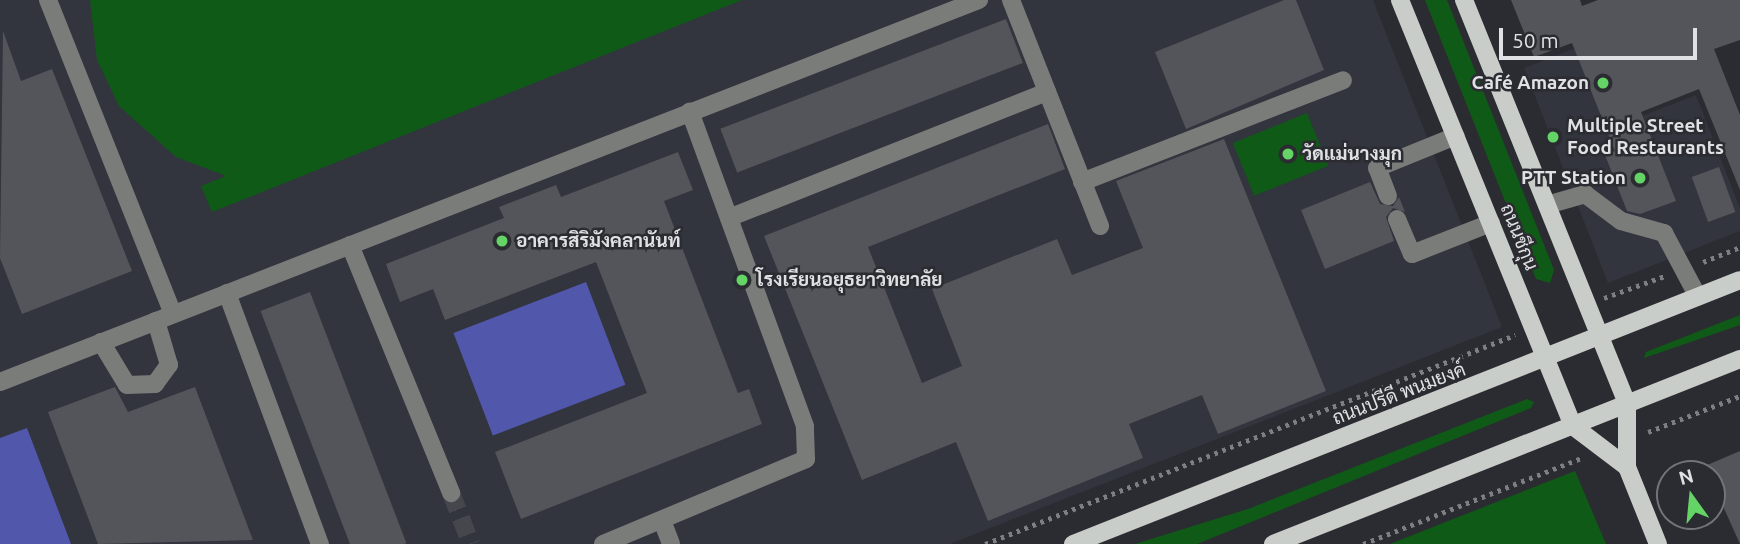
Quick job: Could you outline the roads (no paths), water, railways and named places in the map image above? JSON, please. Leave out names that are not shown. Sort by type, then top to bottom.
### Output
[{"type":"main road","name":"ถนนชีกุน","points":[[1401,0],[1573,426]]},
{"type":"main road","name":"ถนนชีกุน","points":[[1464,0],[1628,404],[1627,467],[1658,544]]},
{"type":"main road","name":"ถนนปรีดี พนมยงค์","points":[[1073,544],[1740,280]]},
{"type":"main road","points":[[1273,544],[1740,359]]},
{"type":"main road","points":[[1573,426],[1627,467]]},
{"type":"lane","points":[[48,0],[164,318],[169,365],[155,383],[127,385],[101,342]]},
{"type":"lane","points":[[0,382],[979,0]]},
{"type":"lane","points":[[1011,0],[1100,226]]},
{"type":"lane","points":[[1082,182],[1343,80]]},
{"type":"lane","points":[[731,217],[1047,92]]},
{"type":"lane","points":[[603,544],[663,523],[806,459],[805,426],[731,217],[690,111]]},
{"type":"lane","points":[[1388,196],[1377,168],[1456,136]]},
{"type":"lane","points":[[1547,205],[1585,194],[1621,221],[1664,233],[1698,297]]},
{"type":"lane","points":[[1397,219],[1412,254],[1491,223]]},
{"type":"lane","points":[[350,245],[451,493]]},
{"type":"lane","points":[[227,293],[320,544]]},
{"type":"lane","points":[[663,523],[671,544]]},
{"type":"water","points":[[586,282],[625,385],[493,436],[453,333]]},
{"type":"water","points":[[27,428],[71,544],[0,544],[0,438]]},
{"type":"tunnel","points":[[451,493],[471,544]]},
{"type":"place","name":"Café Amazon","points":[[1603,83]]},
{"type":"place","name":"Multiple Street Food Restaurants","points":[[1553,137]]},
{"type":"place","name":"วัดแม่นางมุก","points":[[1288,154]]},
{"type":"place","name":"PTT Station","points":[[1640,178]]},
{"type":"place","name":"อาคารสิริมังคลานันท์","points":[[502,241]]},
{"type":"place","name":"โรงเรียนอยุธยาวิทยาลัย","points":[[742,280]]}]
